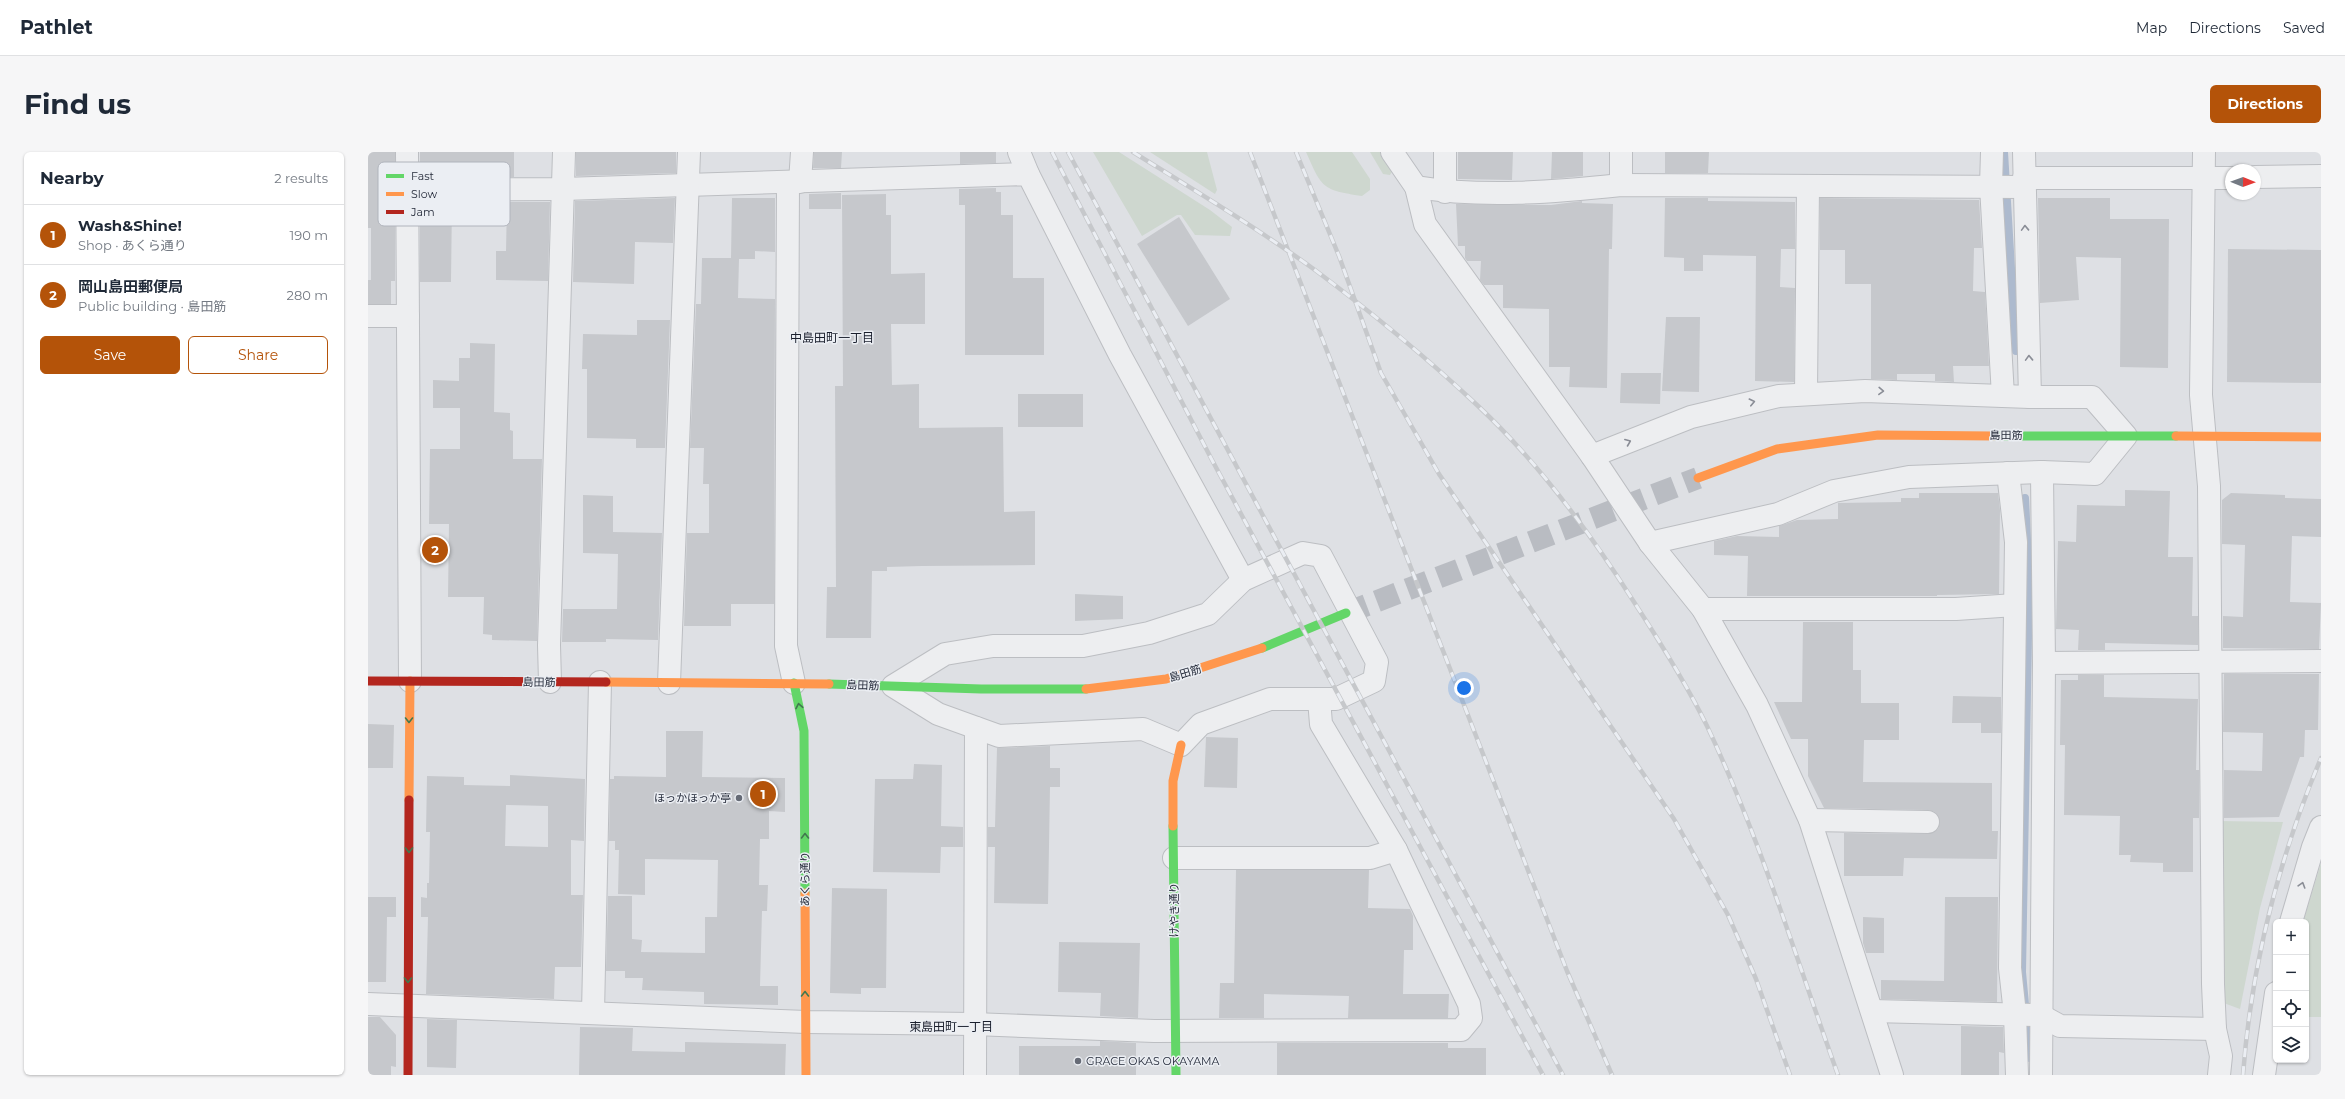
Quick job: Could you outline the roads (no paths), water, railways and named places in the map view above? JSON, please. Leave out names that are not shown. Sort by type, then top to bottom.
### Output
[{"type":"street","points":[[407,152],[407,162]]},
{"type":"street","points":[[550,682],[549,645],[564,152]]},
{"type":"street","points":[[669,683],[689,152]]},
{"type":"street","points":[[794,683],[786,646],[794,183],[802,152]]},
{"type":"street","points":[[1019,152],[1028,174],[1120,355],[1243,580]]},
{"type":"street","points":[[1392,152],[1416,187],[1425,224],[1592,456],[1650,543],[1703,609],[1757,705],[1810,820],[1892,1075]]},
{"type":"street","points":[[1445,192],[1446,152]]},
{"type":"street","points":[[1621,152],[1621,185]]},
{"type":"street","points":[[1992,152],[2010,185],[2030,397]]},
{"type":"street","points":[[2003,396],[2010,185],[2024,152]]},
{"type":"street","points":[[2204,152],[2201,395],[2209,486],[2215,1029],[2221,1056],[2219,1075]]},
{"type":"street","points":[[510,189],[794,183],[1028,174]]},
{"type":"street","points":[[2261,177],[2321,176]]},
{"type":"street","points":[[1416,187],[1445,192],[1558,191],[1621,185],[2010,185],[2225,178]]},
{"type":"street","points":[[1806,394],[1808,186]]},
{"type":"street","points":[[407,226],[410,682],[408,1075]]},
{"type":"street","points":[[368,316],[408,316]]},
{"type":"street","points":[[1592,456],[1691,417],[1779,396],[1865,391],[2030,397],[2092,397],[2126,436],[2095,474],[2042,472],[1909,477],[1834,490],[1778,514],[1650,543]]},
{"type":"street","name":"島田筋","points":[[1698,478],[1777,449],[1878,435],[2321,437]]},
{"type":"street","points":[[2017,1075],[2028,1015],[2044,663],[2042,472]]},
{"type":"street","points":[[2008,473],[2016,542],[2010,968],[2028,1015],[2042,1075]]},
{"type":"street","points":[[1303,553],[1321,556],[1377,662],[1374,681],[1336,699],[1270,699],[1201,724],[1181,745],[1143,729],[999,736],[938,714],[892,686],[945,654],[994,646],[1083,646],[1149,633],[1208,614],[1243,580],[1303,553]]},
{"type":"street","points":[[1703,609],[1956,609],[2015,605]]},
{"type":"street","name":"島田筋","points":[[368,681],[794,683],[1082,690],[1166,679],[1266,647],[1346,613]]},
{"type":"street","points":[[2044,663],[2321,661]]},
{"type":"street","points":[[593,1013],[600,682]]},
{"type":"street","name":"あくら通り","points":[[794,683],[804,731],[806,1075]]},
{"type":"street","points":[[368,1004],[806,1022],[974,1024],[1175,1031],[1462,1030],[1471,1018],[1469,1004],[1396,850],[1321,724],[1319,699]]},
{"type":"street","points":[[975,1075],[976,728]]},
{"type":"street","name":"けやき通り","points":[[1176,1075],[1173,781],[1181,745]]},
{"type":"street","points":[[1810,820],[1928,822]]},
{"type":"street","points":[[2292,919],[2313,847],[2321,828]]},
{"type":"street","points":[[1174,858],[1370,858],[1396,850]]},
{"type":"street","points":[[1872,1011],[2028,1015],[2060,1026],[2215,1029]]},
{"type":"street","points":[[2264,1075],[2273,1014]]},
{"type":"waterway","points":[[2004,152],[2016,351]]},
{"type":"waterway","points":[[2025,498],[2029,581],[2022,972],[2030,1058]]},
{"type":"tunnel","points":[[1346,613],[1698,478]]},
{"type":"railway","points":[[1052,152],[1212,460],[1543,1075]]},
{"type":"railway","points":[[1068,152],[1563,1075]]},
{"type":"railway","points":[[1133,152],[1271,239],[1357,302],[1418,352],[1477,405],[1521,450],[1562,498],[1617,575],[1682,678],[1707,726],[1726,768],[1761,855],[1838,1075]]},
{"type":"railway","points":[[1250,152],[1567,971],[1612,1075]]},
{"type":"railway","points":[[1296,152],[1339,256],[1381,373],[1439,474],[1674,819],[1728,915],[1756,979],[1790,1075]]},
{"type":"railway","points":[[2243,1075],[2253,994],[2269,914],[2292,835],[2321,758]]},
{"type":"place","name":"岡山島田郵便局","points":[[435,550]]},
{"type":"place","name":"Wash&Shine!","points":[[763,794]]},
{"type":"place","name":"ほっかほっか亭","points":[[739,798]]},
{"type":"place","name":"GRACE OKAS OKAYAMA","points":[[1078,1061]]},
{"type":"district","name":"中島田町一丁目","points":[[832,337]]},
{"type":"district","name":"東島田町一丁目","points":[[951,1026]]}]
